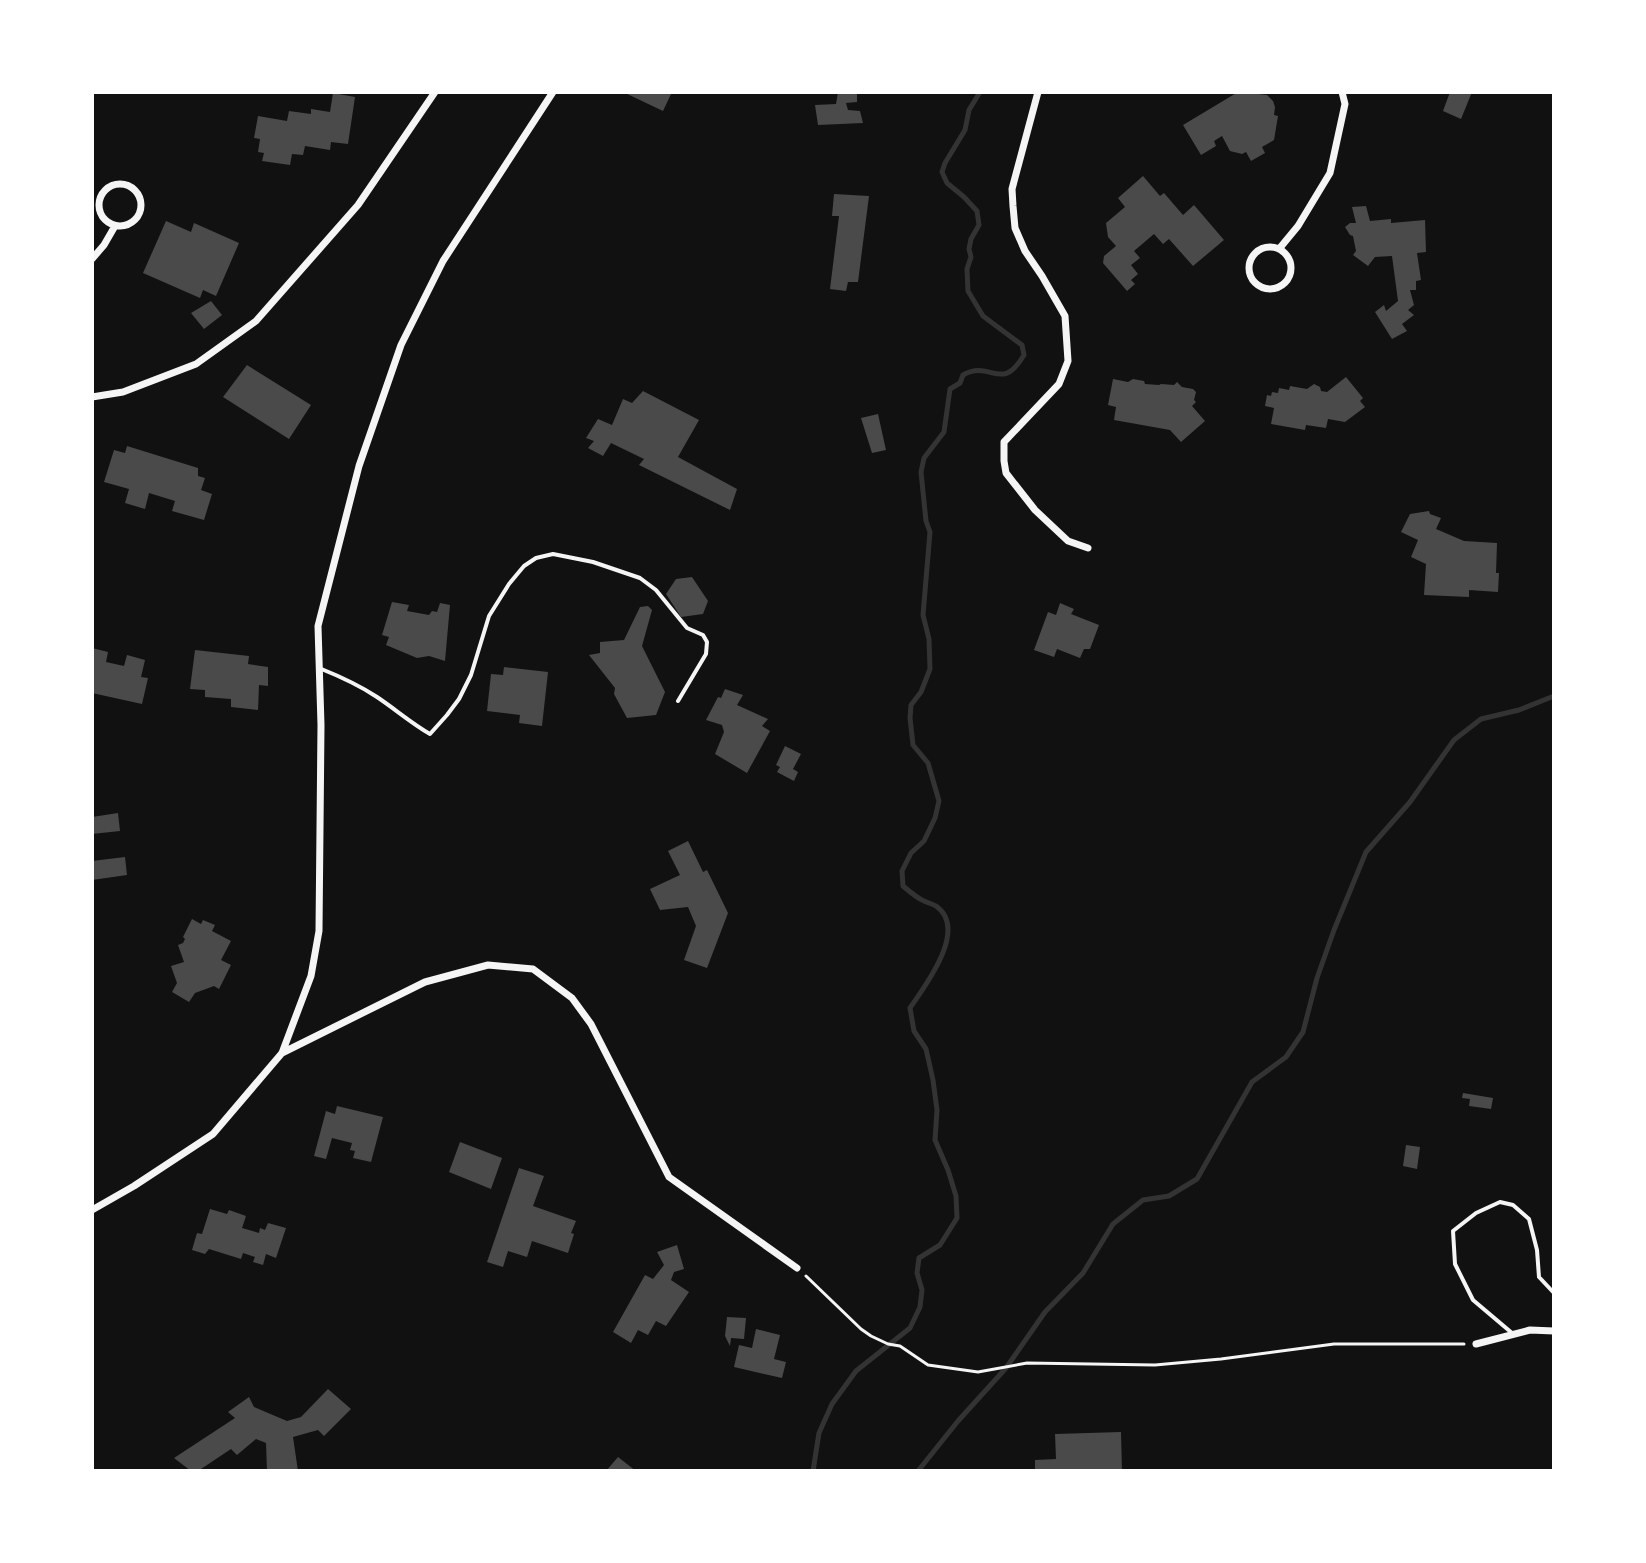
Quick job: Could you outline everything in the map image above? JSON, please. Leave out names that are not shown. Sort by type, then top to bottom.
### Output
[{"type":"street","points":[[92,397],[123,392],[196,364],[256,321],[358,205],[435,92]]},
{"type":"street","points":[[92,1210],[213,1134],[282,1053],[311,976],[319,931],[321,725],[318,626],[359,466],[401,345],[443,261],[553,92]]},
{"type":"street","points":[[1038,92],[1012,189],[1015,228],[1025,251],[1065,316],[1068,361],[1059,384],[1004,442],[1004,461],[1006,473],[1035,510],[1068,541],[1088,548]]},
{"type":"street","points":[[1279,249],[1298,226],[1330,173],[1345,104],[1342,92]]},
{"type":"street","points":[[124,184],[139,194],[141,208],[135,221],[129,225],[115,226],[99,213],[99,199],[107,188],[124,184]]},
{"type":"street","points":[[92,259],[115,226]]},
{"type":"street","points":[[1266,247],[1279,249],[1291,265],[1288,278],[1278,287],[1257,285],[1249,274],[1253,254],[1266,247]]},
{"type":"street","points":[[282,1053],[425,982],[488,965],[533,969],[572,998],[591,1024],[669,1177],[797,1268]]},
{"type":"street","points":[[1476,1344],[1530,1330],[1554,1331]]},
{"type":"lane","points":[[319,668],[377,698],[430,734],[459,699],[471,675],[489,616],[509,584],[524,566],[536,558],[553,554],[593,562],[640,578],[656,590],[687,628],[703,635],[707,642],[706,654],[678,701]]},
{"type":"lane","points":[[1514,1334],[1473,1300],[1455,1264],[1453,1231],[1476,1213],[1500,1202],[1513,1205],[1529,1219],[1537,1250],[1539,1277],[1554,1293]]},
{"type":"path","points":[[797,1268],[871,1336],[900,1346],[928,1365],[978,1372],[1027,1363],[1168,1364],[1334,1344],[1476,1344]]},
{"type":"building","points":[[623,92],[672,92],[663,111]]},
{"type":"building","points":[[838,92],[857,92],[857,102],[846,103],[848,110],[860,111],[863,123],[818,125],[815,105],[836,104]]},
{"type":"building","points":[[1238,92],[1259,92],[1273,101],[1274,115],[1278,116],[1274,140],[1262,147],[1265,153],[1251,161],[1246,152],[1230,151],[1222,136],[1214,141],[1216,146],[1201,155],[1183,125]]},
{"type":"building","points":[[1450,92],[1472,92],[1461,119],[1443,111]]},
{"type":"building","points":[[333,93],[355,97],[348,144],[331,142],[330,150],[305,146],[303,155],[292,154],[290,165],[262,161],[264,153],[258,152],[260,139],[254,138],[258,116],[287,121],[289,111],[311,114],[311,109],[330,112]]},
{"type":"building","points":[[1143,176],[1160,196],[1164,193],[1183,215],[1194,205],[1224,240],[1193,266],[1169,239],[1163,244],[1154,234],[1134,251],[1140,258],[1131,265],[1138,274],[1131,280],[1135,284],[1127,291],[1103,263],[1104,256],[1116,246],[1108,237],[1106,223],[1125,207],[1118,198]]},
{"type":"building","points":[[834,194],[869,196],[858,282],[848,282],[846,291],[830,289],[839,216],[832,216]]},
{"type":"building","points":[[1366,206],[1370,221],[1425,220],[1426,252],[1417,253],[1421,280],[1416,281],[1416,290],[1410,290],[1414,305],[1408,310],[1414,315],[1402,324],[1407,331],[1392,339],[1375,312],[1384,305],[1386,311],[1398,301],[1392,256],[1375,257],[1368,266],[1353,255],[1356,251],[1353,236],[1345,227],[1356,223],[1352,207]]},
{"type":"building","points":[[166,221],[191,232],[194,223],[239,243],[216,296],[203,290],[200,298],[143,273]]},
{"type":"building","points":[[211,301],[222,315],[204,329],[191,313]]},
{"type":"building","points":[[247,365],[311,405],[289,439],[223,397]]},
{"type":"building","points":[[1346,377],[1363,398],[1360,401],[1365,407],[1345,422],[1328,419],[1326,428],[1306,425],[1305,430],[1271,424],[1274,408],[1265,406],[1267,395],[1278,393],[1279,388],[1307,389],[1314,384],[1327,392]]},
{"type":"building","points":[[1113,379],[1128,382],[1133,379],[1159,385],[1174,385],[1177,382],[1182,387],[1193,389],[1196,402],[1192,406],[1205,421],[1181,442],[1170,430],[1114,420],[1116,407],[1108,405]]},
{"type":"building","points":[[643,391],[699,420],[678,457],[737,489],[730,510],[639,465],[644,459],[611,443],[603,456],[588,448],[594,441],[586,438],[598,419],[612,425],[623,399],[632,403]]},
{"type":"building","points":[[878,414],[886,450],[872,453],[861,418]]},
{"type":"building","points":[[127,446],[198,468],[198,476],[205,478],[201,490],[212,494],[204,520],[172,511],[175,501],[149,493],[145,509],[125,503],[129,489],[104,482],[114,450],[125,453]]},
{"type":"building","points":[[1429,511],[1441,518],[1436,529],[1464,541],[1497,543],[1498,592],[1469,590],[1469,597],[1424,595],[1426,564],[1411,557],[1418,540],[1401,532],[1410,514]]},
{"type":"building","points":[[692,577],[708,601],[703,614],[681,617],[666,594],[676,579]]},
{"type":"building","points":[[392,602],[409,605],[407,611],[429,615],[432,611],[437,612],[440,603],[450,605],[445,661],[429,656],[417,658],[386,645],[389,637],[382,635]]},
{"type":"building","points":[[1060,603],[1074,609],[1071,614],[1099,625],[1090,649],[1084,649],[1080,658],[1057,649],[1054,657],[1034,650],[1048,612],[1056,615]]},
{"type":"building","points":[[648,606],[652,610],[642,646],[665,692],[656,715],[627,718],[614,694],[615,688],[589,655],[600,653],[600,642],[624,640],[640,607]]},
{"type":"building","points":[[92,648],[108,652],[106,662],[124,666],[127,655],[145,660],[141,677],[148,678],[142,704],[92,693]]},
{"type":"building","points":[[195,650],[249,656],[248,664],[268,667],[268,686],[259,685],[258,710],[231,707],[231,699],[205,697],[205,690],[190,689]]},
{"type":"building","points":[[504,667],[548,672],[542,726],[519,723],[520,715],[487,711],[491,674],[503,675]]},
{"type":"building","points":[[725,689],[743,695],[737,705],[768,719],[762,726],[770,731],[747,773],[715,754],[724,732],[722,725],[706,720]]},
{"type":"building","points":[[785,746],[801,754],[793,769],[798,772],[794,781],[777,772],[780,767],[776,765]]},
{"type":"building","points":[[118,813],[120,831],[92,834],[92,817]]},
{"type":"building","points":[[688,841],[703,872],[707,870],[728,913],[707,968],[684,960],[696,926],[688,907],[660,910],[650,889],[680,875],[668,851]]},
{"type":"building","points":[[125,857],[127,875],[92,880],[92,861]]},
{"type":"building","points":[[192,919],[201,924],[203,920],[215,925],[212,931],[231,941],[221,960],[231,965],[219,989],[214,986],[195,993],[189,1002],[172,992],[177,983],[171,966],[184,962],[178,945],[183,943]]},
{"type":"building","points":[[1463,1093],[1493,1098],[1491,1109],[1469,1106],[1470,1099],[1462,1098]]},
{"type":"building","points":[[337,1106],[383,1117],[371,1162],[353,1158],[355,1151],[350,1150],[352,1143],[332,1138],[326,1159],[314,1156],[326,1111],[335,1114]]},
{"type":"building","points":[[460,1142],[502,1158],[491,1189],[449,1172]]},
{"type":"building","points":[[1406,1145],[1420,1147],[1417,1169],[1403,1166]]},
{"type":"building","points":[[519,1168],[544,1176],[533,1206],[576,1221],[571,1233],[574,1234],[568,1253],[532,1241],[527,1257],[508,1251],[503,1267],[487,1262]]},
{"type":"building","points":[[210,1209],[227,1214],[229,1210],[246,1216],[242,1228],[259,1233],[260,1228],[265,1230],[268,1223],[286,1228],[276,1258],[266,1254],[263,1265],[253,1262],[255,1257],[243,1253],[241,1259],[209,1249],[205,1254],[192,1250],[197,1233],[202,1234]]},
{"type":"building","points":[[677,1245],[684,1269],[674,1272],[671,1280],[689,1292],[666,1326],[656,1321],[648,1335],[638,1330],[631,1343],[613,1332],[645,1275],[653,1279],[664,1265],[657,1252]]},
{"type":"building","points":[[727,1317],[746,1318],[744,1339],[731,1338],[730,1346],[725,1336]]},
{"type":"building","points":[[756,1329],[780,1335],[774,1359],[786,1362],[782,1378],[734,1367],[739,1345],[752,1348]]},
{"type":"building","points":[[328,1389],[351,1409],[324,1436],[318,1430],[293,1437],[298,1471],[267,1471],[266,1443],[256,1439],[237,1455],[231,1449],[198,1471],[191,1471],[174,1458],[235,1418],[228,1412],[249,1397],[254,1407],[287,1421],[301,1417]]},
{"type":"building","points":[[1121,1432],[1122,1471],[1035,1471],[1035,1460],[1056,1459],[1055,1434]]},
{"type":"building","points":[[618,1457],[636,1471],[606,1471]]},
{"type":"waterway","points":[[813,1471],[819,1433],[832,1404],[856,1371],[910,1328],[920,1307],[919,1258],[940,1245],[957,1218],[956,1196],[935,1140],[937,1110],[933,1080],[926,1049],[914,1031],[910,1008],[934,972],[946,943],[948,929],[945,916],[936,906],[903,886],[902,871],[911,853],[924,841],[939,801],[928,763],[913,745],[910,718],[911,705],[921,692],[930,669],[929,639],[923,615],[930,532],[921,472],[924,458],[944,432],[950,389],[960,383],[963,375],[973,371],[1009,372],[1024,355],[1022,345],[983,316],[968,291],[969,249],[979,225],[977,211],[947,183],[942,172],[965,130],[969,110],[980,92]]},
{"type":"waterway","points":[[918,1471],[1006,1368],[1045,1312],[1083,1273],[1113,1224],[1143,1200],[1169,1196],[1197,1179],[1252,1082],[1286,1057],[1303,1032],[1317,978],[1366,852],[1410,802],[1454,740],[1481,719],[1519,710],[1554,696]]}]
